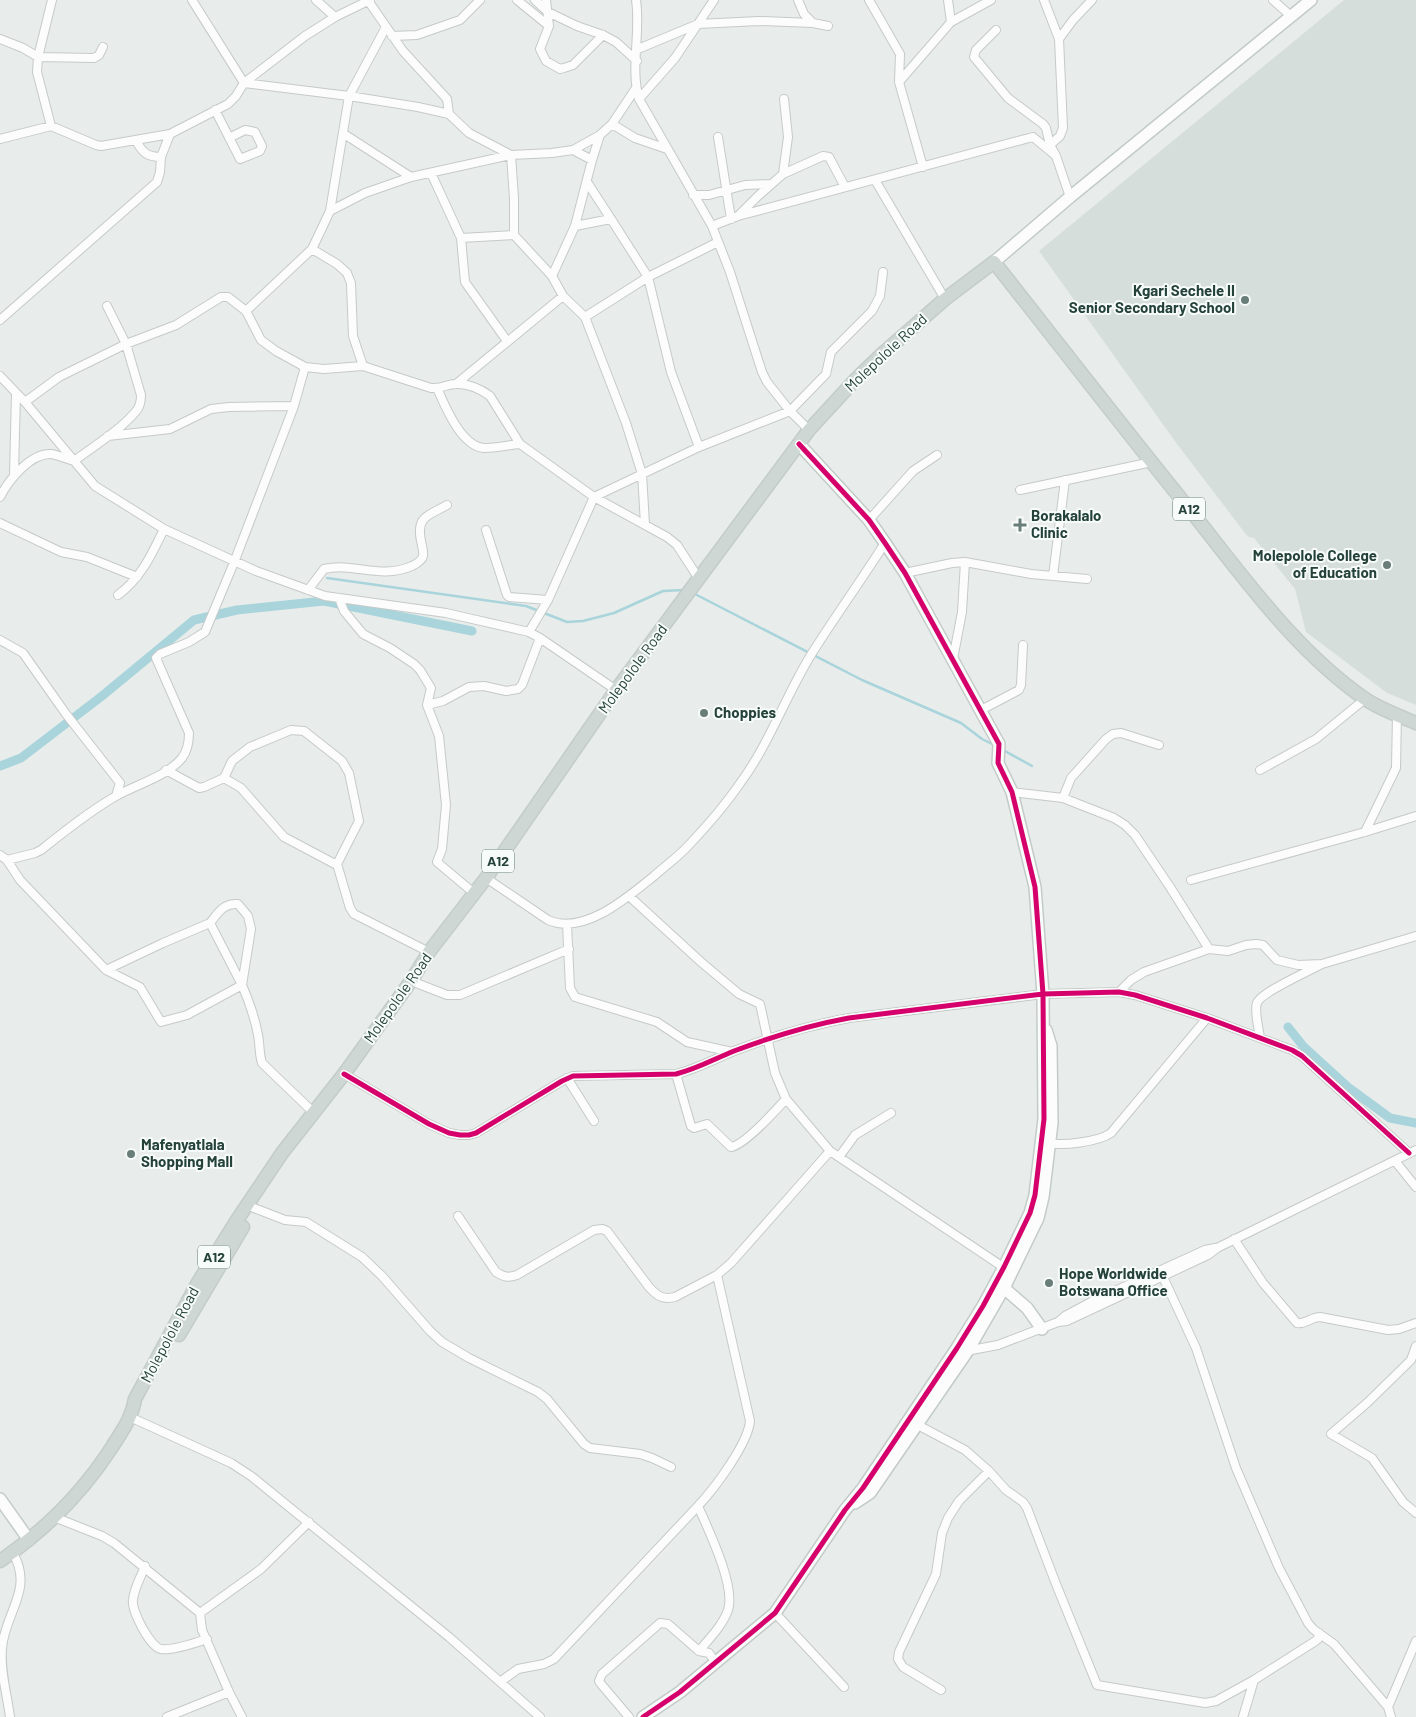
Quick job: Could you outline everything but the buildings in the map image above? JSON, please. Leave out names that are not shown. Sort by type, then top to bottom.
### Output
[{"type":"main road","name":"Molepolole Road","points":[[132,1414],[135,1399],[197,1284],[282,1153],[344,1074],[430,952],[475,894],[616,690],[809,430],[861,374],[945,299],[994,262]]},
{"type":"main road","name":"A12","points":[[994,262],[1152,462],[1298,641],[1317,660],[1365,699],[1416,723]]},
{"type":"main road","name":"Molepolole Road","points":[[0,1561],[29,1540],[54,1517],[74,1497],[107,1455],[132,1414],[141,1403],[254,1208],[307,1128],[314,1113]]},
{"type":"street","points":[[50,126],[39,80],[38,57],[52,0]]},
{"type":"street","points":[[192,0],[244,83]]},
{"type":"street","points":[[316,0],[336,17]]},
{"type":"street","points":[[392,36],[416,35],[460,20],[480,0]]},
{"type":"street","points":[[517,0],[550,26]]},
{"type":"street","points":[[535,0],[548,12],[616,42],[636,61]]},
{"type":"street","points":[[546,0],[550,26],[540,53],[546,61],[560,68],[573,65],[603,35]]},
{"type":"street","points":[[636,0],[639,15],[636,88],[639,99],[712,226],[730,272],[762,372],[790,411],[809,430]]},
{"type":"street","points":[[639,99],[669,66],[714,0]]},
{"type":"street","points":[[798,0],[804,14],[813,23]]},
{"type":"street","points":[[869,0],[900,54],[899,82],[923,167]]},
{"type":"street","points":[[948,0],[951,22]]},
{"type":"street","points":[[899,82],[951,22],[991,0]]},
{"type":"street","points":[[1044,0],[1060,39],[1063,128],[1060,136],[1050,145]]},
{"type":"street","points":[[1060,39],[1073,20],[1092,0]]},
{"type":"street","points":[[1273,0],[1292,17]]},
{"type":"street","points":[[994,262],[1070,197],[1311,0]]},
{"type":"street","points":[[0,139],[50,126],[96,146],[170,134],[232,100],[244,83],[304,36],[336,17],[369,1],[409,58],[447,100],[449,114]]},
{"type":"street","points":[[638,49],[698,24],[740,21],[813,23],[828,26]]},
{"type":"street","points":[[246,311],[312,249],[330,211],[349,96],[386,27]]},
{"type":"street","points":[[996,30],[976,50],[974,56],[1008,98],[1042,124],[1048,135],[1070,197]]},
{"type":"street","points":[[0,39],[24,48],[38,57],[94,58],[99,55],[103,47]]},
{"type":"street","points":[[244,83],[349,96],[449,114],[470,133],[511,155]]},
{"type":"street","points":[[330,211],[365,193],[411,177],[511,155],[573,150],[600,135],[612,124],[636,88]]},
{"type":"street","points":[[783,174],[788,137],[784,99]]},
{"type":"street","points":[[215,110],[229,138],[240,159],[262,149],[255,132],[245,130],[229,138]]},
{"type":"street","points":[[612,124],[634,138],[667,149]]},
{"type":"street","points":[[0,132],[11,136]]},
{"type":"street","points":[[0,320],[156,182],[160,172],[162,156],[170,134]]},
{"type":"street","points":[[344,134],[411,177]]},
{"type":"street","points":[[552,276],[576,226],[600,135]]},
{"type":"street","points":[[712,226],[735,217],[1033,137],[1048,135]]},
{"type":"street","points":[[718,137],[726,190],[735,217]]},
{"type":"street","points":[[1033,137],[1056,156]]},
{"type":"street","points":[[136,140],[141,150],[147,155],[151,157],[162,156]]},
{"type":"street","points":[[573,150],[592,160]]},
{"type":"street","points":[[511,155],[514,235],[552,276],[563,296],[584,317],[626,423],[642,474],[645,524]]},
{"type":"street","points":[[735,217],[783,174],[826,156],[830,159],[845,188]]},
{"type":"street","points":[[432,172],[461,238],[465,282],[507,341]]},
{"type":"street","points":[[874,180],[945,299]]},
{"type":"street","points":[[587,182],[648,277],[671,372],[699,447]]},
{"type":"street","points":[[694,194],[709,195],[745,185],[772,184]]},
{"type":"street","points":[[576,226],[611,219]]},
{"type":"street","points":[[461,238],[514,235]]},
{"type":"street","points":[[584,317],[648,277],[718,242]]},
{"type":"street","points":[[312,249],[347,272],[350,283],[353,336],[363,366]]},
{"type":"street","points":[[529,632],[548,600],[594,497],[699,447],[790,411],[826,374],[831,352],[872,311],[880,296],[883,272]]},
{"type":"street","points":[[25,402],[59,377],[126,344],[176,324],[224,296],[231,298],[246,311],[261,340],[276,351],[305,367],[324,369],[363,366],[437,388],[456,384],[476,388],[490,396],[520,444],[594,497],[667,537],[677,546],[699,579]]},
{"type":"street","points":[[456,384],[563,296]]},
{"type":"street","points":[[74,461],[108,436],[137,410],[141,401],[141,395],[126,344],[107,306]]},
{"type":"street","points":[[3,858],[35,853],[41,850],[116,796],[166,770],[181,758],[190,742],[189,733],[156,658],[160,654],[189,642],[205,632],[235,560],[294,406],[305,367]]},
{"type":"street","points":[[0,376],[25,402],[95,486],[164,528],[256,571],[325,596],[446,613],[529,632],[616,690]]},
{"type":"street","points":[[437,388],[451,419],[463,434],[477,446],[484,448],[520,444]]},
{"type":"street","points":[[14,474],[16,393]]},
{"type":"street","points":[[108,436],[170,429],[211,409],[294,406]]},
{"type":"street","points":[[799,444],[869,520],[886,543],[905,573],[981,710],[999,744],[998,763],[1012,792],[1035,887],[1044,994],[1046,1143],[1033,1206],[1007,1271],[962,1350]]},
{"type":"street","points":[[0,496],[3,487],[14,474],[44,455],[51,454],[74,461]]},
{"type":"street","points":[[869,520],[913,471],[937,455]]},
{"type":"street","points":[[1020,490],[1152,462]]},
{"type":"street","points":[[1053,576],[1065,480]]},
{"type":"street","points":[[308,590],[324,569],[338,567],[385,573],[400,571],[414,565],[424,555],[419,530],[421,522],[424,518],[447,506]]},
{"type":"street","points":[[0,523],[61,552],[87,557],[137,578]]},
{"type":"street","points":[[118,595],[137,578],[148,563],[164,528]]},
{"type":"street","points":[[486,530],[507,595],[510,597],[548,600]]},
{"type":"street","points":[[486,878],[548,920],[567,924],[589,919],[609,909],[629,896],[688,847],[741,782],[814,651],[886,543]]},
{"type":"street","points":[[953,659],[962,612],[965,562]]},
{"type":"street","points":[[905,573],[965,562],[1053,576],[1087,579]]},
{"type":"street","points":[[339,598],[344,611],[363,634],[390,648],[420,670],[431,688],[427,705],[439,736],[446,805],[442,849],[437,862],[475,894]]},
{"type":"street","points":[[427,705],[443,701],[469,687],[484,686],[506,691],[518,689],[522,685],[540,638]]},
{"type":"street","points":[[0,640],[23,653],[66,714],[120,784],[116,796]]},
{"type":"street","points":[[981,710],[1019,690],[1021,686],[1023,645]]},
{"type":"street","points":[[1260,770],[1316,739],[1365,699]]},
{"type":"street","points":[[1364,832],[1396,768],[1397,715]]},
{"type":"street","points":[[166,770],[199,788],[204,787],[224,778],[232,762],[250,747],[291,730],[304,731],[342,761],[349,773],[360,822],[337,864],[350,908],[354,914],[430,952]]},
{"type":"street","points":[[1063,798],[1071,778],[1106,739],[1113,734],[1122,732],[1159,745]]},
{"type":"street","points":[[224,778],[241,788],[284,837],[337,864]]},
{"type":"street","points":[[1012,792],[1063,798],[1114,818],[1125,825],[1135,835],[1209,949]]},
{"type":"street","points":[[1191,880],[1416,816]]},
{"type":"street","points":[[3,858],[20,880],[106,970],[140,987],[161,1022],[187,1015],[242,986]]},
{"type":"street","points":[[629,896],[739,994],[760,1004],[775,1073],[786,1098],[830,1151],[1007,1271]]},
{"type":"street","points":[[106,970],[163,942],[210,924],[220,909],[228,904],[238,904],[248,916],[251,928],[242,986]]},
{"type":"street","points":[[210,924],[242,986],[258,1034],[259,1053],[262,1063],[314,1113]]},
{"type":"street","points":[[567,924],[570,988],[575,997],[657,1022],[687,1042],[732,1052]]},
{"type":"street","points":[[1260,1038],[1256,1007],[1259,999],[1271,990],[1322,964],[1415,938]]},
{"type":"street","points":[[1119,992],[1131,980],[1144,972],[1209,949],[1228,951],[1256,944],[1263,945],[1277,960],[1298,965],[1322,964]]},
{"type":"street","points":[[411,981],[447,995],[460,995],[568,949]]},
{"type":"street","points":[[344,1074],[429,1124],[449,1133],[469,1135],[476,1133],[567,1078],[579,1075],[676,1074],[696,1069],[732,1052],[767,1040],[832,1021],[849,1018],[1044,994],[1119,992],[1143,997],[1207,1018],[1292,1050],[1302,1056],[1413,1152],[1234,1239],[1208,1255],[1163,1277],[1148,1279]]},
{"type":"street","points":[[1046,1143],[1100,1139],[1111,1133],[1207,1018]]},
{"type":"street","points":[[676,1074],[691,1126],[694,1128],[707,1124],[731,1147],[737,1146],[745,1140],[786,1098]]},
{"type":"street","points":[[567,1078],[594,1121]]},
{"type":"street","points":[[839,1156],[855,1135],[891,1113]]},
{"type":"street","points":[[458,1216],[496,1272],[502,1276],[510,1278],[517,1275],[594,1230],[602,1229],[610,1234],[648,1287],[656,1295],[663,1298],[676,1297],[718,1276],[830,1151]]},
{"type":"street","points":[[1395,1161],[1416,1186]]},
{"type":"street","points":[[254,1208],[285,1220],[306,1222],[362,1257],[382,1276],[442,1342],[468,1358],[538,1392],[547,1399],[584,1444],[590,1448],[640,1454],[671,1467]]},
{"type":"street","points":[[1234,1239],[1263,1283],[1297,1323],[1301,1324],[1312,1318],[1320,1317],[1392,1330],[1416,1323]]},
{"type":"street","points":[[962,1350],[998,1345],[1042,1329],[1058,1322],[1065,1316],[1095,1304],[1205,1250],[1217,1248]]},
{"type":"street","points":[[643,1717],[680,1692],[775,1613],[845,1510],[912,1422],[962,1350],[1004,1288],[1007,1271]]},
{"type":"street","points":[[500,1682],[518,1669],[544,1664],[554,1659],[722,1478],[749,1428],[750,1421],[718,1276]]},
{"type":"street","points":[[1163,1277],[1196,1348],[1236,1468],[1279,1568],[1308,1623],[1334,1644],[1388,1707],[1391,1717]]},
{"type":"street","points":[[1004,1288],[1027,1308],[1042,1329]]},
{"type":"street","points":[[1416,1346],[1411,1360],[1367,1403],[1331,1434],[1372,1458],[1403,1502],[1416,1513]]},
{"type":"street","points":[[132,1414],[241,1469],[450,1637],[540,1717]]},
{"type":"street","points":[[912,1422],[965,1450],[1027,1508],[1097,1685],[1205,1703],[1216,1701],[1254,1680],[1314,1642],[1318,1639],[1319,1633]]},
{"type":"street","points":[[941,1690],[903,1667],[898,1659],[899,1652],[936,1574],[942,1533],[948,1518],[959,1501],[988,1471]]},
{"type":"street","points":[[0,1499],[29,1540]]},
{"type":"street","points":[[698,1506],[723,1566],[730,1598],[726,1614],[699,1651]]},
{"type":"street","points":[[54,1517],[102,1536],[114,1543],[145,1566],[200,1613],[202,1630],[228,1692],[242,1717]]},
{"type":"street","points":[[200,1613],[260,1569],[309,1522]]},
{"type":"street","points":[[10,1717],[2,1671],[2,1657],[4,1637],[21,1582],[19,1564],[13,1553]]},
{"type":"street","points":[[145,1566],[134,1594],[133,1606],[150,1642],[156,1647],[170,1649],[207,1639]]},
{"type":"street","points":[[775,1613],[844,1688]]},
{"type":"street","points":[[630,1717],[599,1681],[602,1674],[660,1623],[668,1624],[699,1651],[708,1653],[716,1663]]},
{"type":"street","points":[[1388,1707],[1416,1641]]},
{"type":"street","points":[[1243,1717],[1254,1680]]},
{"type":"street","points":[[167,1717],[228,1692]]},
{"type":"shaded area","name":"Kgari Sechele II Senior Secondary School","points":[[1344,0],[1416,0],[1416,705],[1387,693],[1306,632],[1295,589],[1254,538],[1248,537],[1177,444],[1039,251]]},
{"type":"waterway","points":[[327,578],[526,606],[567,622],[583,621],[614,613],[663,591],[684,590]]},
{"type":"waterway","points":[[693,593],[862,680],[961,723],[982,739],[996,746]]},
{"type":"waterway","points":[[0,766],[21,758],[102,696],[194,620],[237,610],[324,601],[472,631]]},
{"type":"waterway","points":[[1003,750],[1032,766]]},
{"type":"waterway","points":[[1288,1027],[1303,1046],[1349,1088],[1390,1118],[1416,1123]]},
{"type":"cycle path","points":[[643,1717],[680,1692],[775,1613],[845,1510],[863,1488],[957,1348],[1004,1267],[1030,1213],[1035,1195],[1044,1119],[1043,994],[1035,887],[1012,792],[998,763],[999,744],[905,573],[869,520],[799,444]]},
{"type":"cycle path","points":[[344,1074],[429,1124],[449,1133],[469,1135],[476,1133],[573,1076],[676,1074],[776,1036],[849,1018],[1043,994],[1119,992],[1135,995],[1207,1018],[1292,1050],[1302,1056],[1409,1153]]},
{"type":"place","name":"Kgari Sechele II Senior Secondary School","points":[[1245,300]]},
{"type":"place","name":"Borakalalo Clinic","points":[[1020,525]]},
{"type":"place","name":"Molepolole College of Education","points":[[1387,565]]},
{"type":"place","name":"Choppies","points":[[704,713]]},
{"type":"place","name":"Mafenyatlala Shopping Mall","points":[[131,1154]]},
{"type":"place","name":"Hope Worldwide Botswana Office","points":[[1049,1283]]}]
